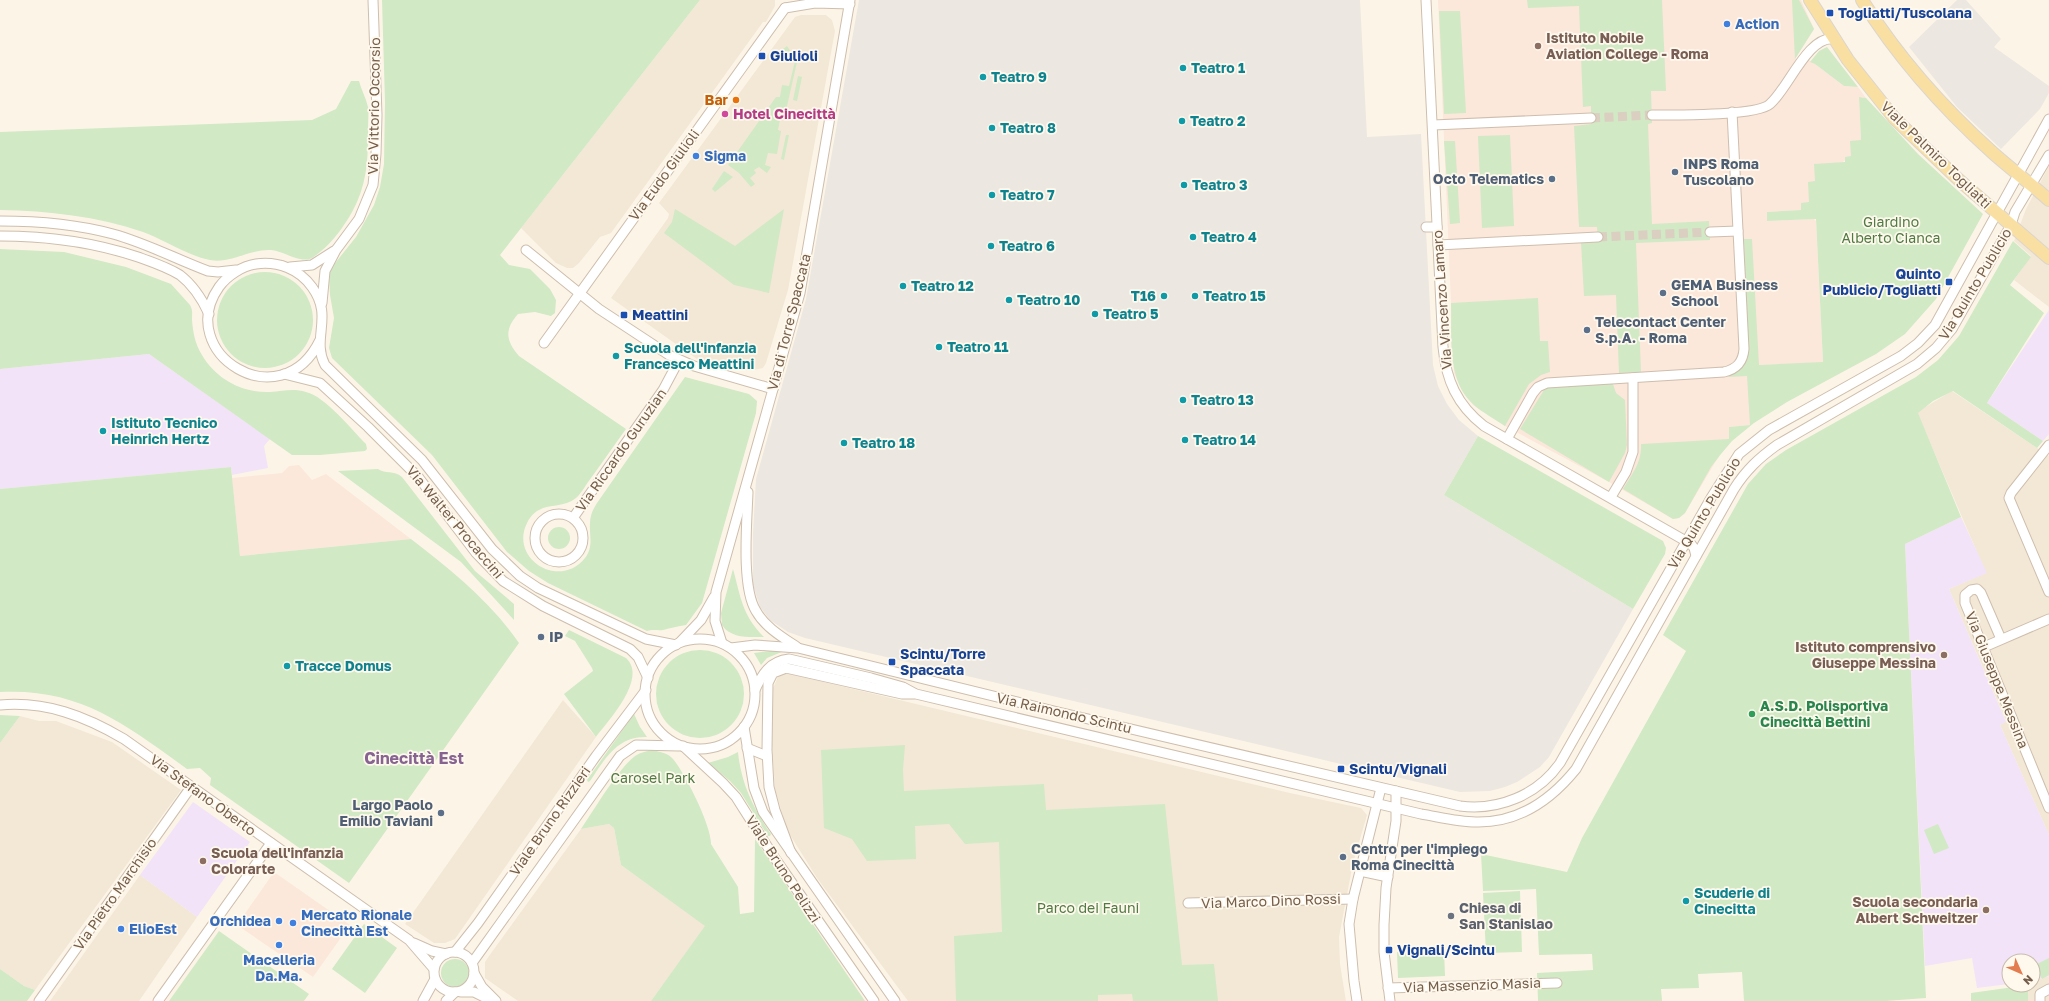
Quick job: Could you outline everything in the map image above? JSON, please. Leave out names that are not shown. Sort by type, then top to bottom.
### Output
[{"type":"main road","name":"Viale Palmiro Togliatti","points":[[1810,0],[1834,39],[1863,80],[1892,115],[1997,214],[2049,258]]},
{"type":"main road","points":[[1862,0],[1888,38],[1917,75],[1979,140],[2049,200]]},
{"type":"street","name":"Via Vittorio Occorsio","points":[[322,309],[322,292],[325,271],[336,250],[359,219],[373,185],[376,154],[377,115],[374,0]]},
{"type":"street","name":"Via Vincenzo Lamaro","points":[[1426,0],[1444,360],[1449,384],[1460,404],[1478,421],[1686,541]]},
{"type":"street","points":[[785,4],[850,2]]},
{"type":"street","name":"Via di Torre Spaccata","points":[[722,643],[714,617],[716,592],[801,286],[850,2]]},
{"type":"street","name":"Via Eudo Giulioli","points":[[544,343],[785,4]]},
{"type":"street","points":[[1652,116],[1732,112],[1760,109],[1770,105],[1812,48],[1825,39],[1834,39]]},
{"type":"street","points":[[1507,439],[1533,393],[1544,384],[1555,381],[1724,372],[1735,368],[1741,362],[1744,349],[1732,112]]},
{"type":"street","points":[[1433,125],[1591,118]]},
{"type":"street","name":"Via Quinto Publicio","points":[[1396,791],[1460,806],[1480,808],[1512,800],[1543,781],[1563,758],[1686,541],[1728,469],[1739,454],[1752,442],[1769,430],[1895,360],[1924,337],[1945,310],[2017,174],[2049,119]]},
{"type":"street","name":"Via Quinto Publicio","points":[[1396,808],[1454,820],[1480,822],[1518,814],[1545,800],[1562,785],[1580,762],[1738,483],[1760,456],[1797,432],[1917,364],[1941,344],[1952,330],[2011,225],[2015,212],[2049,155]]},
{"type":"street","name":"Via Walter Procaccini","points":[[0,221],[46,223],[95,230],[136,242],[208,271],[218,272],[241,269],[264,263],[288,267],[302,276],[312,287],[322,309],[323,327],[320,340],[320,352],[328,369],[422,460],[492,549],[508,566],[538,588],[627,631],[650,641],[677,644]]},
{"type":"street","points":[[1426,227],[1437,227]]},
{"type":"street","points":[[1710,232],[1738,231]]},
{"type":"street","name":"Via Walter Procaccini","points":[[0,236],[30,236],[75,241],[112,250],[149,262],[175,272],[186,280],[201,297],[209,314]]},
{"type":"street","points":[[1438,245],[1598,237]]},
{"type":"street","name":"Via Vittorio Occorsio","points":[[288,267],[312,265],[336,250]]},
{"type":"street","points":[[526,250],[607,315],[679,360],[773,389]]},
{"type":"street","name":"Via Walter Procaccini","points":[[241,269],[223,282],[218,289],[213,297],[209,314],[210,333],[213,342],[217,350],[230,365],[238,370],[257,377],[267,378],[284,374],[293,371],[307,359],[320,340]]},
{"type":"street","name":"Via Riccardo Guruzian","points":[[573,518],[663,390],[679,360]]},
{"type":"street","name":"Via Walter Procaccini","points":[[284,374],[320,383],[368,427],[419,478],[476,553],[503,581],[543,606],[630,649],[638,657],[648,678]]},
{"type":"street","points":[[1611,497],[1626,472],[1633,452],[1633,378]]},
{"type":"street","points":[[2049,445],[2011,493],[2009,498],[2049,592]]},
{"type":"street","points":[[748,478],[747,561],[750,597],[756,611],[766,624],[798,648]]},
{"type":"street","name":"Via Riccardo Guruzian","points":[[558,514],[573,518],[578,524],[583,539],[577,553],[563,561],[548,559],[537,548],[535,541],[538,526],[543,520],[558,514]]},
{"type":"street","points":[[1686,541],[1693,545],[1696,556]]},
{"type":"street","name":"Via Giuseppe Messina","points":[[2001,640],[1981,592],[1977,589],[1971,590],[1966,594],[1964,600],[2046,791],[2049,808]]},
{"type":"street","name":"Via di Torre Spaccata","points":[[677,644],[701,620],[716,592]]},
{"type":"street","points":[[1984,647],[2049,619]]},
{"type":"street","points":[[700,639],[722,643],[731,648],[747,665],[752,676],[755,690],[753,709],[744,727],[730,740],[715,746],[699,748],[683,746],[666,737],[654,723],[647,706],[646,690],[648,678],[659,657],[677,644],[700,639]]},
{"type":"street","name":"Via Raimondo Scintu","points":[[731,648],[755,645],[798,648],[1054,711],[1396,791]]},
{"type":"street","name":"Via Raimondo Scintu","points":[[755,690],[762,675],[770,666],[781,660],[789,659],[871,678],[903,687],[916,694]]},
{"type":"street","name":"Via Raimondo Scintu","points":[[791,853],[770,794],[767,756],[768,683],[771,675],[778,669],[790,668],[902,694],[916,694],[1051,724],[1396,808]]},
{"type":"street","name":"Viale Bruno Rizzieri","points":[[451,953],[478,923],[596,756],[646,690]]},
{"type":"street","name":"Via Stefano Oberto","points":[[0,705],[22,704],[48,707],[85,718],[130,744],[409,940],[432,951],[451,953]]},
{"type":"street","name":"Viale Bruno Pelizzi","points":[[744,727],[758,802],[777,834],[895,1001]]},
{"type":"street","name":"Viale Bruno Rizzieri","points":[[472,963],[620,756],[628,749],[639,745],[683,746]]},
{"type":"street","name":"Viale Bruno Pelizzi","points":[[683,746],[732,792],[764,843],[874,1001]]},
{"type":"street","points":[[747,748],[767,756]]},
{"type":"street","name":"Via Pietro Marchisio","points":[[39,1001],[191,787]]},
{"type":"street","points":[[1357,1001],[1349,924],[1353,899],[1381,788]]},
{"type":"street","points":[[1390,1001],[1384,925],[1388,877],[1396,828],[1396,791]]},
{"type":"street","points":[[764,843],[777,834]]},
{"type":"street","points":[[158,1001],[271,843]]},
{"type":"street","points":[[1360,871],[1388,877]]},
{"type":"street","name":"Via Marco Dino Rossi","points":[[1188,903],[1353,899]]},
{"type":"street","name":"Via Stefano Oberto","points":[[409,940],[434,969]]},
{"type":"street","points":[[492,1001],[474,992],[457,992],[443,989],[435,979],[434,969],[436,962],[451,953],[465,955],[472,963],[474,973],[482,987],[496,1001]]},
{"type":"street","points":[[446,1001],[457,992],[470,985],[474,973]]},
{"type":"street","points":[[423,1001],[435,979]]},
{"type":"street","name":"Via Massenzio Masia","points":[[1388,988],[1557,983]]},
{"type":"street","points":[[2040,1001],[2040,994],[2049,989]]},
{"type":"shaded area","points":[[700,0],[775,0],[775,6],[766,22],[763,22],[611,233],[600,237],[579,263],[573,268],[567,268],[556,263],[521,228]]},
{"type":"shaded area","points":[[859,0],[1360,0],[1367,137],[1421,134],[1433,365],[1438,386],[1447,404],[1459,420],[1478,436],[1444,495],[1633,609],[1549,757],[1540,767],[1517,782],[1505,787],[1490,791],[1460,792],[805,638],[788,632],[770,620],[760,607],[753,585],[753,533],[756,479],[806,299]]},
{"type":"shaded area","points":[[1438,0],[1801,0],[1814,29],[1795,59],[1809,60],[1844,86],[1858,87],[1866,98],[1859,97],[1861,140],[1851,156],[1815,182],[1809,202],[1801,210],[1767,212],[1767,221],[1814,219],[1816,221],[1823,363],[1759,365],[1750,425],[1729,427],[1729,439],[1685,513],[1679,518],[1673,519],[1609,482],[1505,426],[1473,405],[1462,390],[1454,373]]},
{"type":"shaded area","points":[[1957,0],[1966,0],[2001,39],[1994,47],[2049,86],[2049,93],[2040,109],[2001,149],[1957,107],[1909,47]]},
{"type":"shaded area","points":[[801,15],[826,15],[832,20],[835,31],[788,290],[766,363],[763,368],[749,371],[697,359],[611,298],[668,218],[669,214],[659,203],[795,17]]},
{"type":"shaded area","points":[[2049,166],[2049,307],[2014,280],[2031,256],[2014,241],[2026,209]]},
{"type":"shaded area","points":[[2049,310],[2049,434],[2043,441],[1987,403]]},
{"type":"shaded area","points":[[149,354],[270,439],[264,446],[268,468],[232,475],[231,467],[0,489],[0,369]]},
{"type":"shaded area","points":[[1952,391],[2049,456],[2049,835],[2000,725],[2006,721],[1949,589],[1986,573],[1917,412]]},
{"type":"shaded area","points":[[299,465],[312,480],[326,474],[411,539],[240,556],[232,478],[282,473],[289,466]]},
{"type":"shaded area","points":[[1961,517],[1987,573],[1949,589],[2006,722],[2000,725],[2049,835],[2049,976],[2041,978],[2041,953],[2001,953],[2001,985],[1977,988],[1972,958],[1925,966],[1905,544]]},
{"type":"shaded area","points":[[784,674],[790,674],[1290,793],[1361,808],[1367,815],[1353,863],[1339,937],[1340,964],[1346,1001],[908,1001],[817,878],[787,830],[775,789],[772,745],[773,688],[778,677]]},
{"type":"shaded area","points":[[563,700],[596,737],[455,939],[445,943],[434,943],[405,924]]},
{"type":"shaded area","points":[[20,716],[39,721],[56,721],[112,742],[181,790],[35,990],[24,986],[0,969],[0,743]]},
{"type":"shaded area","points":[[193,802],[250,842],[197,917],[140,875]]},
{"type":"shaded area","points":[[609,824],[614,828],[621,865],[706,926],[651,1001],[518,1001],[485,978],[485,962],[581,829]]},
{"type":"shaded area","name":"Mercato Rionale Cinecittà Est","points":[[274,872],[350,925],[313,977],[237,925]]},
{"type":"shaded area","points":[[140,875],[197,917],[139,1001],[50,1001]]},
{"type":"shaded area","points":[[2049,976],[2049,1001],[2028,1001],[2028,993],[2041,993],[2041,978]]},
{"type":"green space","points":[[382,0],[700,0],[500,255],[509,265],[530,269],[550,289],[556,300],[555,313],[551,316],[535,312],[518,314],[513,320],[510,325],[508,335],[511,345],[515,351],[519,356],[626,429],[576,498],[570,502],[537,511],[527,523],[523,536],[525,548],[531,558],[540,566],[551,570],[563,571],[575,567],[585,558],[588,554],[590,545],[590,520],[594,508],[685,377],[749,394],[757,401],[756,413],[702,603],[686,625],[663,630],[647,631],[548,583],[529,571],[507,552],[432,455],[332,358],[329,348],[334,318],[330,295],[329,276],[332,267],[356,237],[374,205],[380,187],[384,164],[385,102]]},
{"type":"green space","points":[[1527,0],[1662,0],[1666,91],[1651,91],[1652,123],[1648,124],[1652,224],[1709,221],[1710,240],[1636,243],[1641,372],[1619,373],[1616,295],[1584,296],[1581,243],[1598,242],[1597,227],[1579,227],[1574,126],[1591,124],[1591,106],[1583,107],[1579,6],[1528,8]]},
{"type":"green space","points":[[1792,0],[1799,0],[1814,29],[1795,59]]},
{"type":"green space","points":[[1439,11],[1460,11],[1466,113],[1444,114]]},
{"type":"green space","points":[[787,46],[795,59],[782,56],[783,49]]},
{"type":"green space","points":[[1827,47],[1858,87],[1844,86],[1815,64],[1810,62],[1819,51]]},
{"type":"green space","points":[[795,61],[797,62],[785,115],[781,115],[778,130],[781,131],[777,154],[768,153],[765,165],[771,167],[767,173],[759,167],[754,170],[756,173],[750,178],[755,184],[751,187],[739,173],[728,165],[776,97],[780,97],[782,85],[789,86]]},
{"type":"green space","points":[[798,76],[802,77],[797,101],[793,100]]},
{"type":"green space","points":[[351,81],[359,81],[368,109],[367,156],[363,184],[361,193],[349,218],[326,247],[312,258],[302,259],[276,251],[263,250],[225,260],[210,260],[185,252],[143,232],[108,222],[54,213],[0,210],[0,132],[312,120],[336,109]]},
{"type":"green space","name":"Giardino Alberto Cianca","points":[[1859,97],[1866,98],[1918,154],[1983,214],[1936,299],[1905,334],[1876,354],[1787,402],[1754,423],[1732,441],[1711,467],[1685,513],[1679,518],[1673,519],[1623,489],[1638,463],[1641,444],[1729,439],[1729,427],[1750,425],[1747,376],[1728,377],[1739,370],[1748,356],[1744,239],[1752,239],[1759,365],[1823,362],[1816,219],[1767,221],[1767,212],[1801,210],[1801,203],[1809,202],[1808,182],[1815,181],[1814,164],[1845,162],[1845,157],[1851,156],[1850,141],[1861,140]]},
{"type":"green space","points":[[786,135],[789,135],[784,160],[781,159]]},
{"type":"green space","points":[[1510,135],[1514,226],[1482,228],[1478,136]]},
{"type":"green space","points":[[1444,141],[1455,141],[1460,223],[1450,224]]},
{"type":"green space","points":[[724,171],[733,177],[715,192],[712,189]]},
{"type":"green space","points":[[675,209],[735,246],[784,209],[769,293],[734,285],[664,233],[672,222]]},
{"type":"green space","points":[[2013,241],[2031,257],[2010,285],[2044,313],[1987,403],[2043,441],[2037,448],[1953,391],[1933,401],[1918,413],[1961,517],[1905,544],[1926,998],[1886,1001],[1744,1001],[1742,972],[1698,974],[1699,988],[1661,989],[1662,1001],[1538,1001],[1537,973],[1593,970],[1592,954],[1539,955],[1536,889],[1483,891],[1481,854],[1567,872],[1582,838],[1686,651],[1663,635],[1748,484],[1766,464],[1786,450],[1916,377],[1938,360],[1959,336]]},
{"type":"green space","points":[[0,249],[64,252],[126,267],[171,284],[190,305],[196,342],[208,364],[222,378],[240,387],[260,392],[297,390],[314,395],[338,414],[366,444],[367,449],[365,451],[320,455],[292,455],[149,354],[0,369]]},
{"type":"green space","points":[[256,272],[274,272],[284,275],[292,280],[305,293],[310,301],[313,311],[313,329],[310,339],[299,354],[292,360],[284,365],[274,368],[256,368],[246,365],[238,360],[225,347],[220,339],[217,329],[217,311],[220,301],[225,293],[238,280],[246,275]]},
{"type":"green space","points":[[1538,298],[1540,341],[1548,341],[1550,372],[1541,375],[1529,384],[1505,426],[1474,405],[1465,395],[1459,384],[1452,357],[1451,303]]},
{"type":"green space","points":[[1613,384],[1616,393],[1625,400],[1627,445],[1625,453],[1609,482],[1520,429],[1544,390],[1550,387]]},
{"type":"green space","points":[[1478,436],[1663,541],[1666,548],[1665,554],[1633,609],[1444,495]]},
{"type":"green space","points":[[231,467],[240,556],[411,539],[441,562],[483,600],[496,613],[519,643],[349,883],[210,785],[211,778],[200,768],[187,769],[143,737],[122,724],[100,712],[78,703],[54,696],[28,692],[0,692],[0,489]]},
{"type":"green space","points":[[378,469],[402,477],[475,571],[514,604],[514,620],[461,562],[338,471]]},
{"type":"green space","points":[[559,527],[567,530],[570,538],[567,546],[559,549],[551,546],[548,538],[551,530]]},
{"type":"green space","points":[[733,569],[743,606],[751,621],[764,637],[747,637],[736,635],[730,633],[722,625],[721,613]]},
{"type":"green space","points":[[569,630],[626,658],[632,666],[630,687],[624,699],[596,737],[564,694],[593,671],[575,641],[565,636]]},
{"type":"green space","points":[[700,650],[717,654],[731,663],[740,677],[744,694],[740,711],[731,725],[717,734],[700,738],[683,734],[669,725],[660,711],[656,694],[660,677],[669,663],[683,654]]},
{"type":"green space","points":[[778,650],[784,651],[767,658],[761,665],[754,653]]},
{"type":"green space","points":[[634,714],[647,737],[628,740],[613,750],[588,782],[587,780]]},
{"type":"green space","points":[[0,715],[20,716],[0,743]]},
{"type":"green space","name":"Parco dei Fauni","points":[[905,745],[903,770],[904,791],[1044,784],[1046,810],[1165,804],[1182,965],[1214,964],[1218,1001],[1133,1001],[1132,994],[1098,995],[1098,1001],[956,1001],[954,936],[1002,932],[999,842],[965,844],[949,824],[915,826],[916,859],[867,861],[852,839],[824,828],[821,750]]},
{"type":"green space","name":"Carosel Park","points":[[653,750],[669,755],[673,759],[691,788],[703,813],[711,844],[738,887],[740,914],[754,912],[755,839],[865,1001],[651,1001],[705,926],[621,865],[614,828],[609,824],[581,829],[599,801],[628,762],[635,756],[646,751]]},
{"type":"green space","points":[[738,752],[745,785],[753,805],[771,834],[770,836],[768,836],[741,793],[730,781],[708,763],[728,757]]},
{"type":"green space","points":[[1938,824],[1949,848],[1934,854],[1924,830]]},
{"type":"green space","points":[[1520,891],[1522,952],[1486,953],[1483,893]]},
{"type":"green space","points":[[364,924],[397,948],[365,993],[332,969]]},
{"type":"green space","points":[[219,931],[309,994],[304,1001],[169,1001]]},
{"type":"green space","points":[[1444,950],[1445,976],[1398,978],[1397,952]]},
{"type":"green space","points":[[2049,958],[2049,975],[2042,979],[2041,977],[2041,962]]},
{"type":"green space","points":[[455,959],[465,963],[469,973],[465,983],[455,987],[445,983],[441,973],[445,963]]},
{"type":"green space","points":[[0,969],[24,986],[35,990],[27,1001],[0,1001]]},
{"type":"green space","points":[[2001,989],[2001,993],[2028,993],[2028,1001],[1971,1001],[1971,993]]},
{"type":"tunnel","points":[[1591,118],[1652,115]]},
{"type":"tunnel","points":[[1598,237],[1710,232]]},
{"type":"place","name":"Togliatti/Tuscolana","points":[[1830,13]]},
{"type":"place","name":"Action","points":[[1727,24]]},
{"type":"place","name":"Istituto Nobile Aviation College - Roma","points":[[1538,46]]},
{"type":"place","name":"Giulioli","points":[[762,56]]},
{"type":"place","name":"Teatro 1","points":[[1183,68]]},
{"type":"place","name":"Teatro 9","points":[[983,77]]},
{"type":"place","name":"Bar","points":[[736,100]]},
{"type":"place","name":"Hotel Cinecittà","points":[[725,114]]},
{"type":"place","name":"Teatro 2","points":[[1182,121]]},
{"type":"place","name":"Teatro 8","points":[[992,128]]},
{"type":"place","name":"Sigma","points":[[696,156]]},
{"type":"place","name":"INPS Roma Tuscolano","points":[[1675,172]]},
{"type":"place","name":"Octo Telematics","points":[[1552,179]]},
{"type":"place","name":"Teatro 3","points":[[1184,185]]},
{"type":"place","name":"Teatro 7","points":[[992,195]]},
{"type":"place","name":"Teatro 4","points":[[1193,237]]},
{"type":"place","name":"Teatro 6","points":[[991,246]]},
{"type":"place","name":"Quinto Publicio/Togliatti","points":[[1949,282]]},
{"type":"place","name":"Teatro 12","points":[[903,286]]},
{"type":"place","name":"GEMA Business School","points":[[1663,293]]},
{"type":"place","name":"T16","points":[[1164,296]]},
{"type":"place","name":"Teatro 15","points":[[1195,296]]},
{"type":"place","name":"Teatro 10","points":[[1009,300]]},
{"type":"place","name":"Teatro 5","points":[[1095,314]]},
{"type":"place","name":"Meattini","points":[[624,315]]},
{"type":"place","name":"Telecontact Center S.p.A. - Roma","points":[[1587,330]]},
{"type":"place","name":"Teatro 11","points":[[939,347]]},
{"type":"place","name":"Scuola dell'infanzia Francesco Meattini","points":[[616,356]]},
{"type":"place","name":"Teatro 13","points":[[1183,400]]},
{"type":"place","name":"Istituto Tecnico Heinrich Hertz","points":[[103,431]]},
{"type":"place","name":"Teatro 14","points":[[1185,440]]},
{"type":"place","name":"Teatro 18","points":[[844,443]]},
{"type":"place","name":"IP","points":[[541,637]]},
{"type":"place","name":"Istituto comprensivo Giuseppe Messina","points":[[1944,655]]},
{"type":"place","name":"Scintu/Torre Spaccata","points":[[892,662]]},
{"type":"place","name":"Tracce Domus","points":[[287,666]]},
{"type":"place","name":"A.S.D. Polisportiva Cinecittà Bettini","points":[[1752,714]]},
{"type":"place","name":"Scintu/Vignali","points":[[1341,769]]},
{"type":"place","name":"Largo Paolo Emilio Taviani","points":[[441,813]]},
{"type":"place","name":"Centro per l'impiego Roma Cinecittà","points":[[1343,857]]},
{"type":"place","name":"Scuola dell'infanzia Colorarte","points":[[203,861]]},
{"type":"place","name":"Scuderie di Cinecitta","points":[[1686,901]]},
{"type":"place","name":"Scuola secondaria Albert Schweitzer","points":[[1986,910]]},
{"type":"place","name":"Chiesa di San Stanislao","points":[[1451,916]]},
{"type":"place","name":"Orchidea","points":[[279,921]]},
{"type":"place","name":"Mercato Rionale Cinecittà Est","points":[[293,923]]},
{"type":"place","name":"ElioEst","points":[[121,929]]},
{"type":"place","name":"Macelleria Da.Ma.","points":[[279,945]]},
{"type":"place","name":"Vignali/Scintu","points":[[1389,950]]},
{"type":"district","name":"Cinecittà Est","points":[[414,758]]}]
